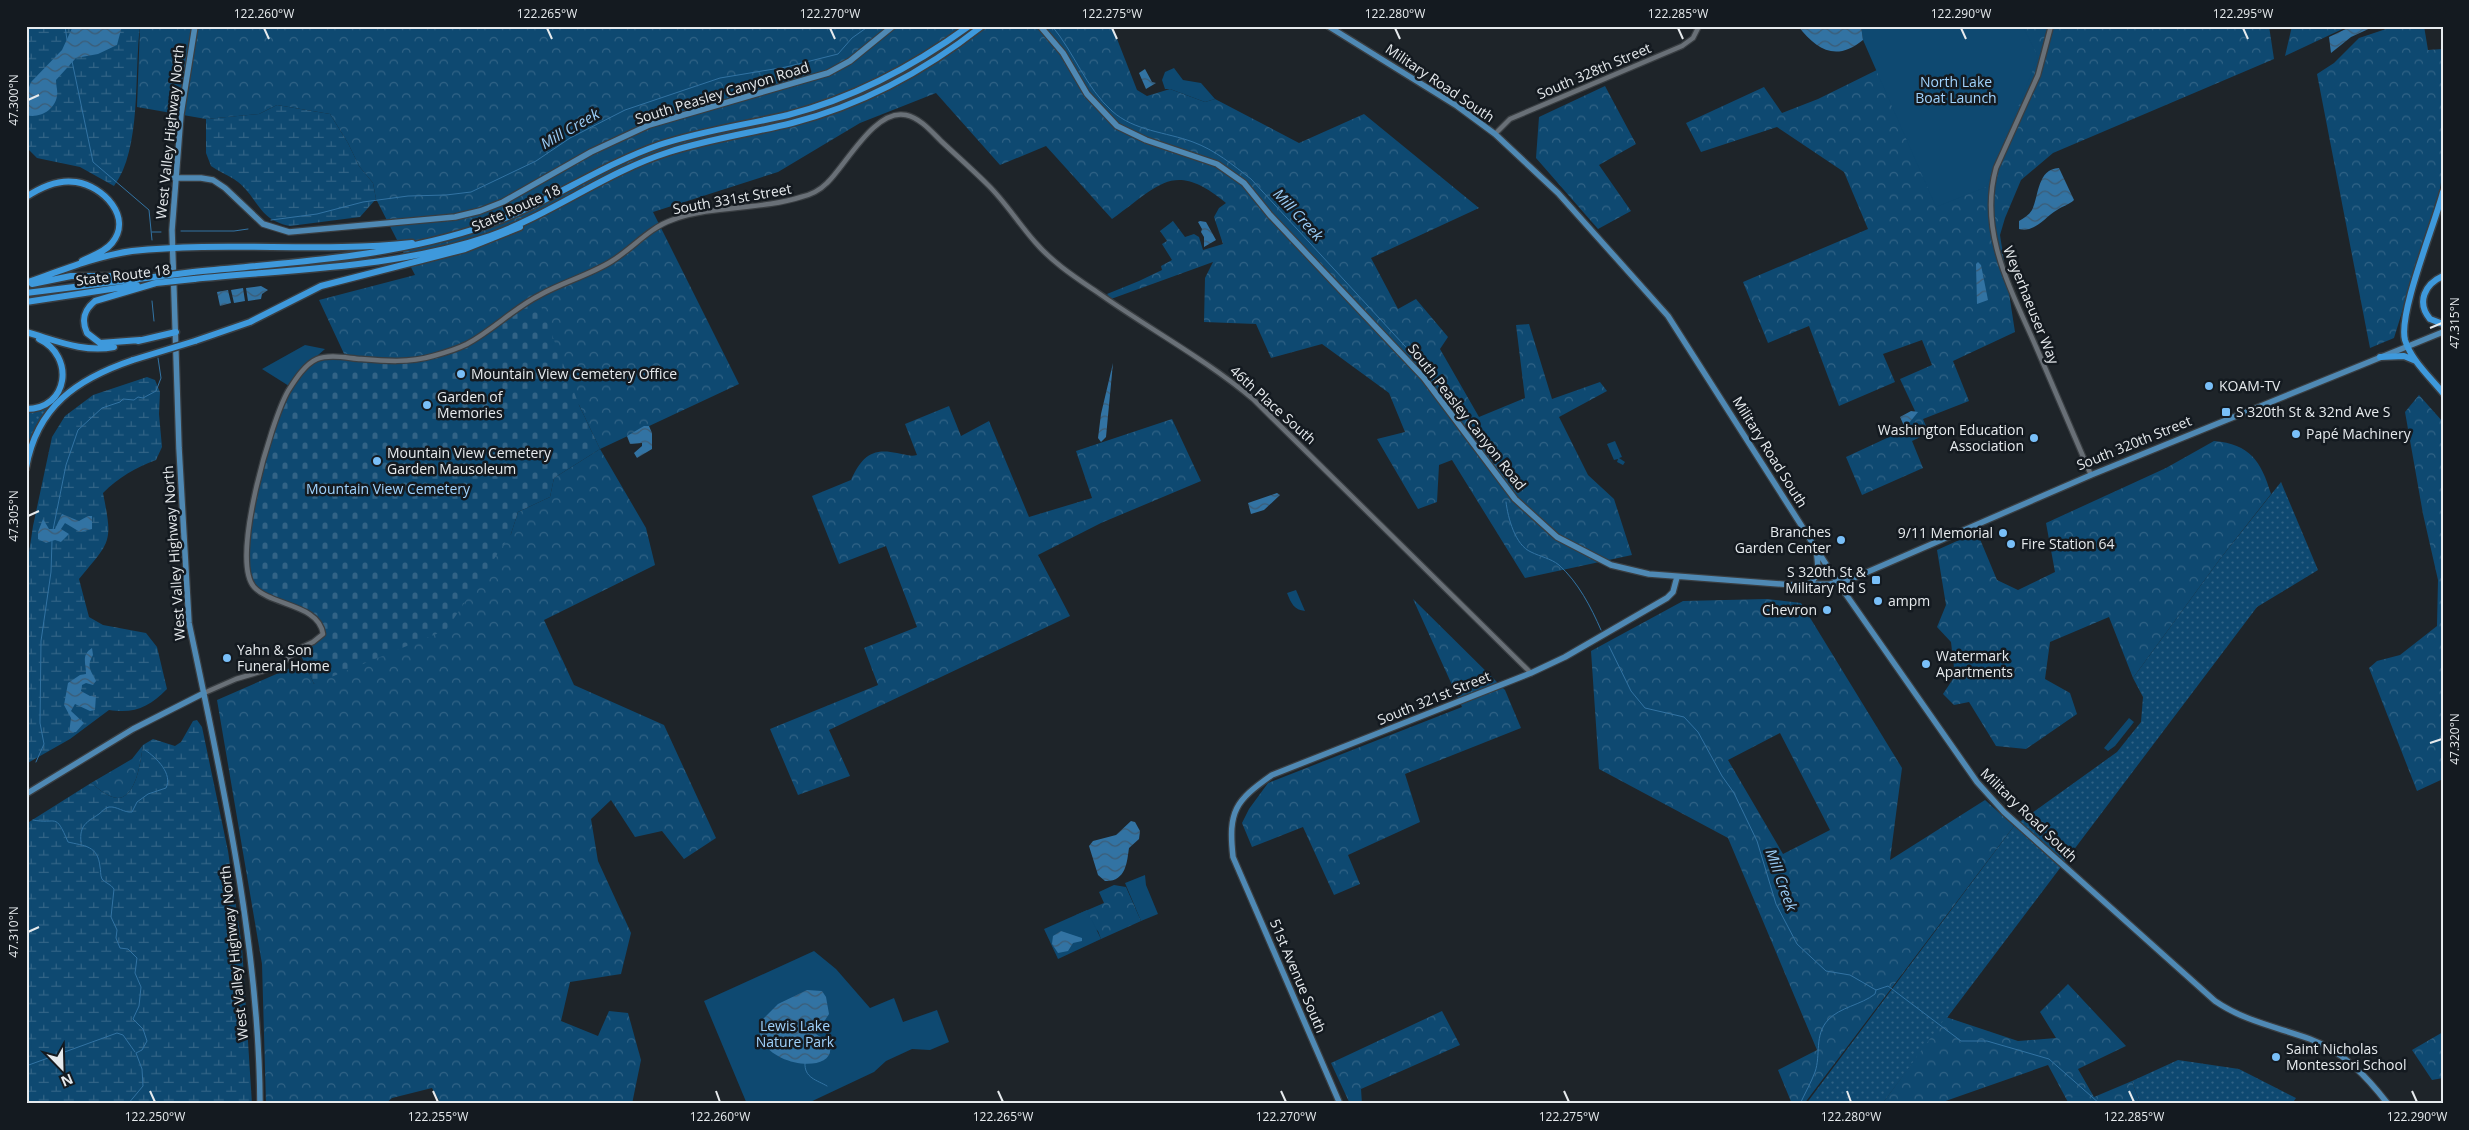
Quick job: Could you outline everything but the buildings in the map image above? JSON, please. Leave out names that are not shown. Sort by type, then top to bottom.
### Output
[{"type":"highway","name":"State Route 18","points":[[26,302],[155,280],[393,251],[487,225],[514,214],[617,162],[658,146],[691,136],[800,111],[862,89],[919,60],[969,26]]},
{"type":"highway","name":"State Route 18","points":[[194,275],[355,263],[421,254],[490,236],[543,212],[610,177],[658,156],[694,145],[793,123],[860,99],[920,70],[982,26]]},
{"type":"highway","points":[[26,197],[51,184],[77,182],[98,191],[115,207],[118,231],[114,241],[102,251],[68,268],[26,284]]},
{"type":"highway","points":[[2443,192],[2406,318],[2404,334],[2417,362],[2443,393]]},
{"type":"highway","points":[[26,468],[33,442],[41,425],[65,394],[94,375],[132,360],[250,322],[303,293],[328,284],[466,249],[531,222],[543,212]]},
{"type":"highway","points":[[68,268],[130,252],[173,248],[360,246],[431,241]]},
{"type":"highway","points":[[26,284],[71,276],[105,275],[142,278]]},
{"type":"highway","points":[[2443,276],[2428,286],[2423,301],[2430,318],[2443,324]]},
{"type":"highway","name":"State Route 18","points":[[26,293],[142,278],[155,280]]},
{"type":"highway","points":[[140,340],[100,343],[87,333],[84,317],[88,308],[95,301],[155,280]]},
{"type":"highway","points":[[26,332],[88,349],[104,349],[176,332]]},
{"type":"highway","points":[[26,332],[52,347],[58,354],[63,373],[60,388],[53,399],[40,407],[26,409]]},
{"type":"highway","points":[[2380,357],[2404,356],[2417,362]]},
{"type":"main road","name":"West Valley Highway North","points":[[195,26],[174,178],[173,248],[179,448],[188,606],[238,868],[252,990],[260,1104]]},
{"type":"main road","name":"South Peasley Canyon Road","points":[[174,178],[213,180],[225,188],[263,224],[289,232],[455,218],[503,202],[592,152],[649,125],[828,73],[850,61],[891,26]]},
{"type":"main road","name":"South Peasley Canyon Road","points":[[1040,26],[1062,53],[1091,100],[1117,126],[1146,140],[1196,155],[1217,164],[1244,183],[1270,215],[1424,378],[1516,499],[1536,520],[1557,537],[1611,565],[1649,574],[1808,585],[1838,583]]},
{"type":"main road","name":"Military Road South","points":[[1328,26],[1428,87],[1495,134],[1558,193],[1668,316],[1838,583],[1971,775],[2004,812],[2215,1001],[2244,1018],[2311,1039],[2328,1047],[2351,1063],[2388,1104]]},
{"type":"main road","name":"South 320th Street","points":[[1838,583],[1875,571],[2091,474],[2443,332]]},
{"type":"main road","points":[[1808,585],[1816,579],[1818,570],[1816,548]]},
{"type":"main road","name":"South 321st Street","points":[[1233,857],[1230,833],[1235,810],[1247,793],[1272,775],[1531,673],[1566,657],[1668,598],[1673,592],[1676,577]]},
{"type":"main road","points":[[26,794],[136,728],[204,693]]},
{"type":"main road","name":"51st Avenue South","points":[[1233,857],[1340,1104]]},
{"type":"street","name":"South 328th Street","points":[[1495,134],[1510,119],[1682,46],[1693,38],[1699,26]]},
{"type":"street","name":"Weyerhaeuser Way","points":[[2050,26],[2038,75],[1998,162],[1992,183],[1990,216],[1995,246],[2004,273],[2091,474]]},
{"type":"street","name":"South 331st Street","points":[[204,693],[236,679],[280,666],[298,649],[313,642],[323,634],[322,626],[314,618],[257,591],[250,582],[246,570],[247,534],[267,446],[286,396],[305,369],[316,360],[324,358],[400,361],[430,357],[454,349],[468,343],[537,296],[616,259],[648,233],[672,220],[797,198],[812,193],[827,183],[859,142],[884,120],[893,116],[908,115],[927,127],[937,137]]},
{"type":"street","name":"46th Place South","points":[[937,137],[988,185],[1034,241],[1061,266],[1136,320],[1198,357],[1253,399],[1531,673]]},
{"type":"green space","points":[[26,26],[140,26],[133,131],[123,170],[114,186],[80,167],[37,158],[26,147]]},
{"type":"green space","points":[[140,26],[1112,26],[1137,90],[1147,96],[1170,89],[1205,102],[1215,99],[1299,143],[1364,114],[1479,208],[1371,258],[1398,309],[1416,299],[1448,337],[1440,349],[1479,417],[1525,398],[1516,325],[1529,324],[1552,399],[1600,382],[1607,391],[1559,417],[1588,475],[1614,499],[1632,555],[1525,578],[1452,460],[1439,465],[1437,502],[1418,509],[1377,439],[1405,432],[1389,393],[1322,344],[1271,358],[1256,324],[1204,322],[1205,278],[1213,262],[1111,299],[1107,294],[1162,270],[1161,266],[1172,260],[1162,244],[1167,241],[1160,231],[1173,221],[1185,237],[1194,234],[1199,237],[1203,250],[1223,244],[1214,217],[1219,208],[1226,203],[1208,190],[1192,182],[1179,180],[1167,182],[1155,188],[1112,219],[1046,146],[1000,165],[936,93],[860,123],[778,172],[653,212],[739,384],[600,449],[579,405],[488,330],[454,349],[412,360],[346,358],[319,300],[415,275],[376,199],[373,183],[359,166],[348,143],[330,114],[277,105],[259,114],[206,119],[137,107]]},
{"type":"green space","name":"North Lake Boat Launch","points":[[1861,26],[2023,26],[2038,57],[1986,187],[1936,207],[1863,40]]},
{"type":"green space","points":[[1910,26],[2269,26],[2274,59],[2053,153],[2021,180],[2000,235],[2015,332],[1953,361],[1969,401],[1923,419],[1929,433],[1912,441],[1923,468],[1862,495],[1846,457],[1902,431],[1915,411],[1900,379],[1932,365],[1922,340],[1883,354],[1895,382],[1839,406],[1809,326],[1768,343],[1743,282],[1868,229],[1844,172],[1777,127],[1701,152],[1686,123],[1764,87],[1782,113],[1818,99],[1887,65]]},
{"type":"green space","points":[[2292,26],[2349,26],[2285,56]]},
{"type":"green space","points":[[2395,26],[2424,26],[2428,50],[2442,49],[2443,168],[2440,189],[2394,338],[2370,348],[2317,74],[2334,63],[2359,38]]},
{"type":"green space","points":[[1174,68],[1183,80],[1201,83],[1215,99],[1205,102],[1170,89],[1165,89],[1162,80],[1165,72]]},
{"type":"green space","points":[[1605,86],[1636,144],[1599,165],[1631,211],[1598,229],[1536,158],[1539,117]]},
{"type":"green space","points":[[277,105],[330,114],[348,143],[359,166],[373,183],[376,199],[360,217],[290,226],[279,223],[265,214],[238,182],[211,166],[206,153],[206,119],[259,114]]},
{"type":"green space","name":"Mountain View Cemetery","points":[[537,296],[579,405],[600,449],[554,478],[550,497],[518,512],[511,534],[446,630],[314,684],[298,649],[323,633],[314,618],[257,591],[246,570],[247,534],[267,446],[286,395],[310,364],[324,358],[388,361],[430,357],[468,343]]},
{"type":"green space","points":[[305,345],[325,349],[300,371],[289,386],[262,369]]},
{"type":"green space","points":[[147,377],[155,380],[160,392],[159,414],[162,447],[156,460],[141,466],[115,482],[103,493],[108,522],[107,540],[98,557],[79,579],[89,617],[103,625],[146,633],[157,647],[167,689],[148,705],[141,708],[126,711],[109,710],[70,739],[26,764],[26,572],[33,526],[52,437],[65,416],[93,395]]},
{"type":"green space","points":[[2419,395],[2443,422],[2443,779],[2417,791],[2369,668],[2377,661],[2400,655],[2437,626],[2438,580],[2423,514],[2405,412]]},
{"type":"green space","points":[[53,403],[38,423],[26,452],[26,412],[40,410]]},
{"type":"green space","points":[[949,406],[961,436],[989,421],[1029,517],[1092,498],[1076,451],[1172,419],[1201,481],[1101,523],[1038,555],[1070,616],[829,730],[850,776],[798,795],[770,729],[878,685],[864,648],[917,627],[886,546],[839,564],[812,496],[851,480],[863,460],[874,453],[888,452],[909,456],[917,455],[905,424]]},
{"type":"green space","points":[[1615,441],[1622,457],[1619,458],[1625,462],[1623,465],[1617,462],[1618,459],[1614,460],[1607,444]]},
{"type":"green space","points":[[2214,441],[2237,446],[2252,456],[2263,472],[2271,494],[2220,559],[2133,678],[2109,617],[2050,642],[2045,679],[2070,693],[2077,714],[2026,749],[1996,746],[1969,702],[1954,705],[1943,694],[1955,676],[1951,642],[1937,627],[1946,605],[1937,550],[1977,532],[1997,580],[2018,590],[2055,572],[2046,523],[2166,468]]},
{"type":"green space","points":[[600,449],[646,528],[655,565],[544,620],[574,685],[664,725],[716,838],[684,859],[662,831],[635,837],[611,800],[591,819],[598,861],[631,933],[621,974],[570,982],[561,1021],[598,1036],[609,1011],[628,1013],[641,1060],[632,1104],[441,1104],[432,1088],[392,1098],[385,1104],[266,1104],[262,964],[217,700],[304,662],[314,684],[511,534],[518,512],[550,497],[554,478]]},
{"type":"green space","points":[[2281,482],[2318,570],[2257,607],[1882,1104],[1806,1104],[2014,826],[2117,752],[2141,722],[2143,697],[2133,678],[2220,559]]},
{"type":"green space","points":[[1296,590],[1305,611],[1296,608],[1288,597],[1287,593]]},
{"type":"green space","points":[[1413,599],[1505,690],[1521,728],[1405,774],[1420,822],[1348,855],[1360,884],[1334,895],[1303,827],[1252,847],[1242,823],[1249,809],[1268,783],[1462,707]]},
{"type":"green space","points":[[1767,599],[1801,603],[1902,768],[1890,860],[1985,800],[2014,826],[1804,1104],[1792,1104],[1778,1070],[1817,1050],[1728,838],[1599,769],[1591,651],[1683,601]],"holes":[[[1780,733],[1830,830],[1783,854],[1728,760]]]},
{"type":"green space","points":[[2129,718],[2134,722],[2115,746],[2108,751],[2104,748]]},
{"type":"green space","points":[[197,720],[202,727],[228,851],[242,947],[252,1104],[26,1104],[26,835],[29,822],[91,783],[114,798],[124,796],[130,791],[137,776],[143,745],[153,739],[175,746],[181,742],[193,721]]},
{"type":"green space","points":[[143,745],[137,776],[130,791],[124,796],[114,798],[91,783],[132,759]]},
{"type":"green space","points":[[1145,875],[1146,885],[1158,914],[1141,921],[1125,883]]},
{"type":"green space","points":[[1114,885],[1126,887],[1141,921],[1101,939],[1098,931],[1076,915],[1104,903],[1099,892]]},
{"type":"green space","points":[[1087,910],[1101,939],[1058,959],[1044,929]]},
{"type":"green space","name":"Lewis Lake Nature Park","points":[[814,951],[836,969],[870,1008],[894,998],[903,1022],[937,1010],[949,1042],[930,1050],[912,1049],[886,1061],[874,1072],[806,1104],[747,1104],[704,1001]]},
{"type":"green space","points":[[2068,984],[2126,1046],[2078,1069],[2094,1097],[2132,1081],[2140,1104],[2069,1104],[2048,1065],[1937,1104],[1882,1104],[1946,1017],[2018,1041],[2056,1038],[2040,1012]]},
{"type":"green space","points":[[1442,1011],[1460,1045],[1361,1089],[1362,1104],[1350,1104],[1331,1063]]},
{"type":"green space","points":[[2443,1032],[2443,1078],[2432,1080],[2412,1050]]},
{"type":"green space","points":[[2178,1060],[2239,1069],[2296,1098],[2292,1104],[2140,1104],[2132,1081]]},
{"type":"green space","points":[[2085,1096],[2100,1104],[2064,1104],[2073,1097]]},
{"type":"water","points":[[73,26],[122,26],[117,45],[98,54],[76,58],[56,80],[56,101],[50,109],[36,116],[26,115],[26,95],[31,82],[62,50]]},
{"type":"water","points":[[1798,26],[1861,26],[1863,40],[1853,47],[1836,52],[1820,47]]},
{"type":"water","points":[[2352,26],[2375,26],[2351,37],[2331,53],[2329,37]]},
{"type":"water","points":[[1145,69],[1152,82],[1156,83],[1146,89],[1139,73]]},
{"type":"water","points":[[2059,168],[2074,200],[2035,227],[2025,230],[2019,229],[2019,221],[2032,210],[2040,184],[2046,173]]},
{"type":"water","points":[[1198,222],[1206,222],[1216,240],[1204,247],[1204,237]]},
{"type":"water","points":[[1978,262],[1981,265],[1988,300],[1977,304],[1976,264]]},
{"type":"water","points":[[261,286],[268,290],[262,294],[261,299],[248,301],[246,288]]},
{"type":"water","points":[[243,288],[245,301],[234,303],[231,290]]},
{"type":"water","points":[[228,290],[231,303],[220,306],[217,292]]},
{"type":"water","points":[[1113,363],[1106,437],[1101,442],[1098,438],[1101,414]]},
{"type":"water","points":[[1911,411],[1918,412],[1905,428],[1900,417]]},
{"type":"water","points":[[644,426],[649,426],[652,433],[652,449],[637,458],[634,453],[642,446],[642,443],[630,444],[627,436]]},
{"type":"water","points":[[1277,493],[1280,495],[1264,510],[1251,514],[1248,503]]},
{"type":"water","points":[[62,514],[79,521],[92,516],[92,529],[80,532],[65,523],[61,529],[69,534],[61,542],[55,540],[46,543],[38,539],[38,532],[43,519],[49,529],[55,529]]},
{"type":"water","points":[[92,648],[93,655],[90,666],[96,681],[93,685],[86,683],[82,685],[81,691],[90,696],[96,695],[95,710],[90,711],[75,704],[71,711],[84,723],[76,732],[69,733],[71,718],[64,705],[68,683],[80,675],[86,674],[85,656]]},
{"type":"water","points":[[1131,821],[1135,822],[1140,831],[1139,839],[1129,848],[1126,865],[1121,875],[1112,880],[1105,881],[1098,875],[1089,846],[1093,841],[1116,835]]},
{"type":"water","points":[[1061,931],[1082,938],[1082,941],[1073,943],[1068,951],[1058,953],[1052,944],[1053,936]]},
{"type":"water","points":[[807,990],[822,991],[826,997],[829,1014],[816,1034],[829,1043],[829,1054],[822,1061],[811,1064],[781,1058],[769,1049],[761,1037],[760,1022],[778,1004]]},
{"type":"waterway","points":[[65,26],[67,40]]},
{"type":"waterway","name":"Mill Creek","points":[[271,220],[317,214],[363,202],[408,196],[471,192],[536,161],[570,138],[625,110],[720,78],[786,67],[838,54],[852,38],[869,26]]},
{"type":"waterway","name":"Mill Creek","points":[[1052,26],[1095,92],[1121,118],[1140,127],[1201,145],[1224,158],[1251,179],[1415,357],[1481,438],[1498,463]]},
{"type":"waterway","points":[[72,61],[93,162],[149,210],[152,240]]},
{"type":"waterway","name":"Mill Creek","points":[[181,231],[234,231],[248,229]]},
{"type":"waterway","name":"Mill Creek","points":[[152,232],[161,232]]},
{"type":"waterway","points":[[152,301],[154,321]]},
{"type":"waterway","name":"Mill Creek","points":[[53,530],[66,465],[78,430],[102,408],[120,402],[123,399],[134,400],[138,397],[143,398],[156,391],[161,378],[158,358]]},
{"type":"waterway","name":"Mill Creek","points":[[1506,502],[1513,530],[1521,543],[1531,552],[1549,559],[1566,572],[1583,595],[1601,630]]},
{"type":"waterway","name":"Mill Creek","points":[[36,762],[44,744],[40,723],[41,641],[51,572],[52,541]]},
{"type":"waterway","name":"Mill Creek","points":[[1609,646],[1631,691],[1645,708],[1684,717],[1698,732],[1722,776],[1734,793],[1757,841],[1776,904],[1797,944],[1826,971],[1850,975],[1876,990],[1888,986],[1961,1041],[1987,1041],[2049,1059],[2100,1104]]},
{"type":"waterway","points":[[81,842],[81,832],[85,825],[106,808],[112,807],[132,812],[137,802],[148,794],[166,788],[168,783],[166,772],[159,762],[145,750]]},
{"type":"waterway","name":"Mill Creek","points":[[33,820],[55,821],[60,826],[68,842],[93,850],[99,860],[102,879],[114,889],[111,917],[117,930],[116,938],[120,948],[128,949],[137,958],[135,973],[141,987],[139,1006],[133,1019],[143,1029],[147,1041],[142,1050],[136,1053],[142,1069],[143,1086],[128,1104]]},
{"type":"waterway","points":[[1800,1104],[1817,1066],[1819,1039],[1824,1026],[1833,1016],[1869,998],[1875,994],[1876,990]]},
{"type":"waterway","points":[[26,1066],[117,1033],[123,1035],[135,1052]]},
{"type":"waterway","points":[[805,1063],[805,1068],[809,1075],[827,1086]]},
{"type":"place","name":"Mountain View Cemetery Office","points":[[461,374]]},
{"type":"place","name":"KOAM-TV","points":[[2209,386]]},
{"type":"place","name":"Garden of Memories","points":[[427,405]]},
{"type":"place","name":"S 320th St & 32nd Ave S","points":[[2226,412]]},
{"type":"place","name":"Papé Machinery","points":[[2296,434]]},
{"type":"place","name":"Washington Education Association","points":[[2034,438]]},
{"type":"place","name":"Mountain View Cemetery Garden Mausoleum","points":[[377,461]]},
{"type":"place","name":"9/11 Memorial","points":[[2003,533]]},
{"type":"place","name":"Branches Garden Center","points":[[1841,540]]},
{"type":"place","name":"Fire Station 64","points":[[2011,544]]},
{"type":"place","name":"S 320th St & Military Rd S","points":[[1876,580]]},
{"type":"place","name":"ampm","points":[[1878,601]]},
{"type":"place","name":"Chevron","points":[[1827,610]]},
{"type":"place","name":"Yahn & Son Funeral Home","points":[[227,658]]},
{"type":"place","name":"Watermark Apartments","points":[[1926,664]]},
{"type":"place","name":"Saint Nicholas Montessori School","points":[[2276,1057]]}]
